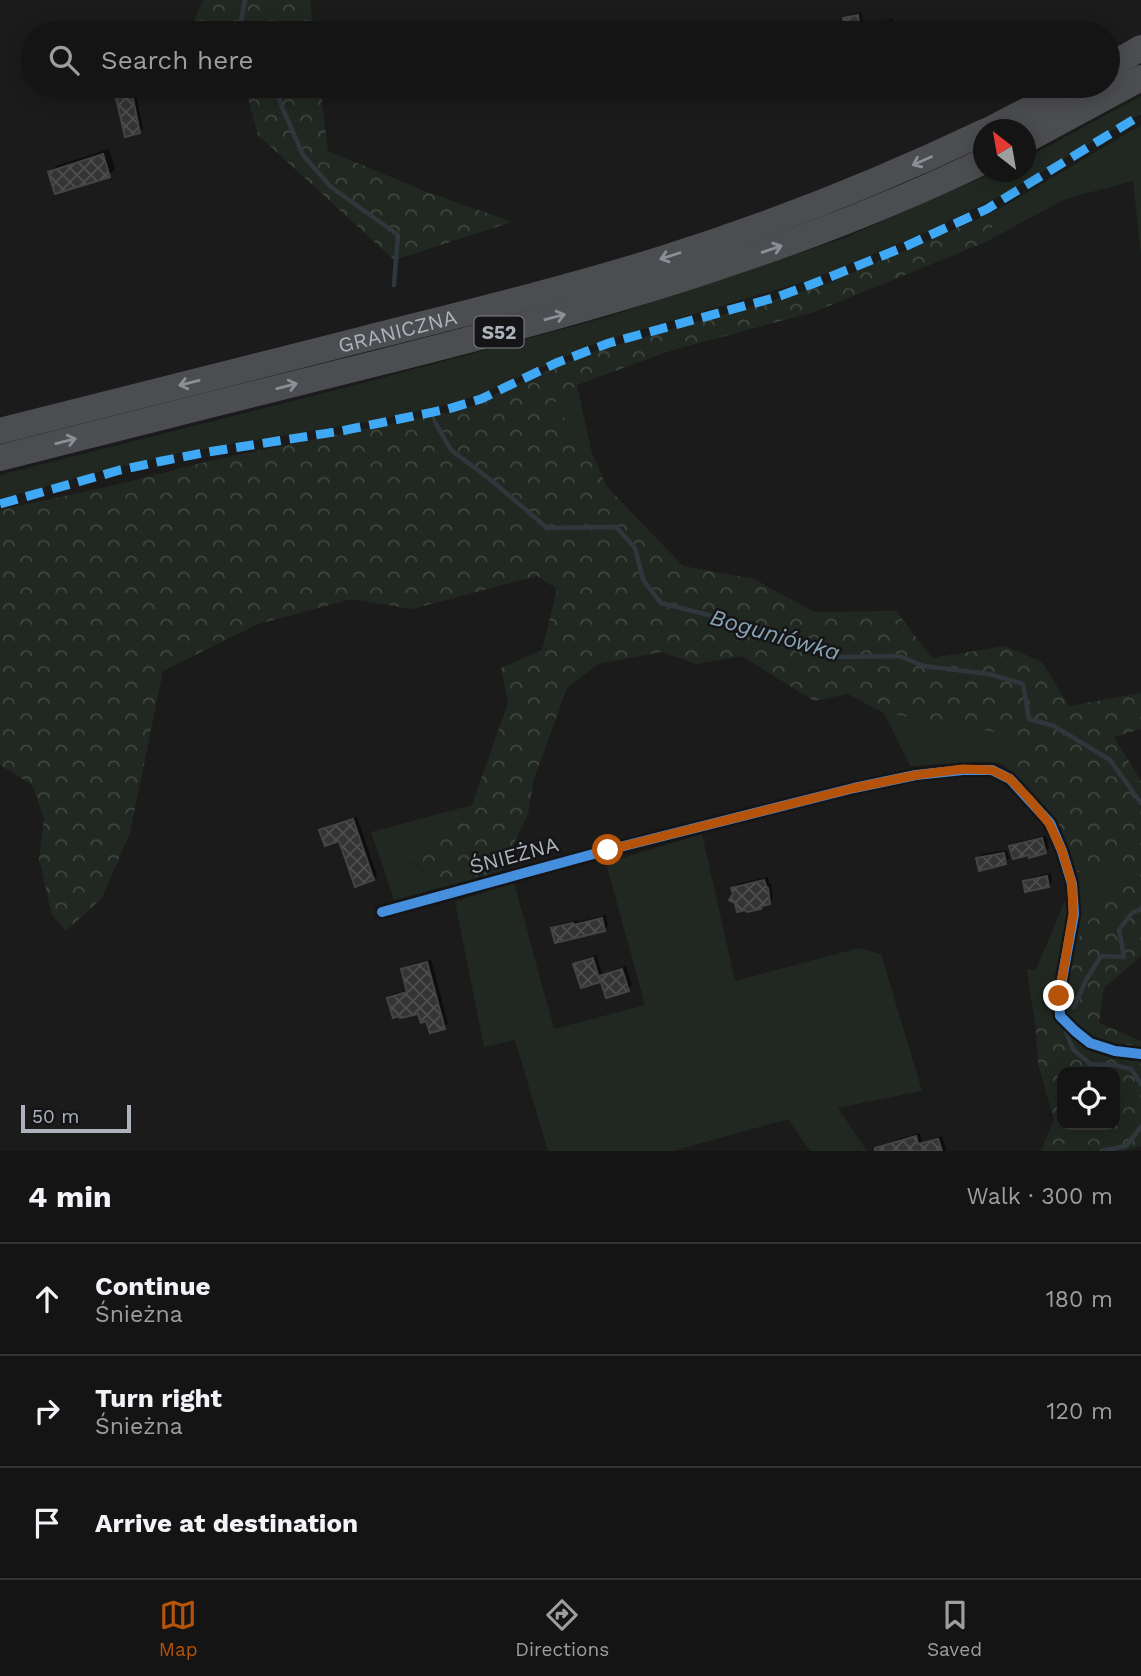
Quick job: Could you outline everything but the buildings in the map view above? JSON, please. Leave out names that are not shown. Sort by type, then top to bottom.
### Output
[{"type":"highway","points":[[1120,60],[1141,48]]},
{"type":"highway","points":[[1120,89],[1141,78]]},
{"type":"highway","points":[[1010,119],[1051,98]]},
{"type":"highway","points":[[1036,135],[1104,98]]},
{"type":"highway","name":"GRANICZNA","points":[[0,430],[426,323],[657,260],[832,199],[973,137]]},
{"type":"highway","name":"GRANICZNA","points":[[0,458],[415,354],[630,295],[810,235],[910,195],[973,166]]},
{"type":"street","name":"ŚNIEŻNA","points":[[382,912],[608,850],[854,788],[916,775],[963,769],[992,770],[1010,779],[1049,823],[1062,851],[1072,884],[1073,914],[1059,996],[1060,1016],[1090,1043],[1115,1051],[1141,1054]]},
{"type":"green space","points":[[203,0],[310,0],[313,21],[194,21]]},
{"type":"green space","points":[[1141,96],[1141,114],[1036,175],[1036,153]]},
{"type":"green space","points":[[248,98],[321,98],[328,151],[422,190],[512,222],[394,260],[258,135]]},
{"type":"green space","points":[[1141,125],[1141,256],[1133,181],[1065,199],[986,242],[1001,208]]},
{"type":"green space","points":[[973,182],[1025,182],[926,232],[816,278],[596,343],[479,395],[383,419],[179,453],[0,499],[0,475],[371,381],[611,316],[842,239]]},
{"type":"green space","points":[[1001,208],[986,242],[814,312],[670,351],[577,385],[553,404],[592,453],[607,487],[683,566],[754,579],[814,612],[896,611],[932,658],[1005,646],[1042,662],[1069,706],[1141,693],[1141,729],[1114,737],[1141,781],[1141,956],[1104,988],[1099,1023],[1141,1041],[1141,1146],[1124,1151],[1041,1151],[1054,1120],[1038,1064],[1036,1031],[1084,926],[1120,884],[1116,868],[1077,872],[1060,829],[1003,764],[1045,741],[884,713],[848,694],[814,701],[742,656],[696,664],[662,652],[598,664],[567,688],[534,779],[528,814],[499,875],[452,885],[410,861],[470,810],[508,703],[501,668],[542,650],[557,589],[537,576],[412,609],[352,599],[258,624],[163,671],[130,833],[102,898],[66,931],[52,915],[39,859],[44,818],[32,785],[0,765],[0,510],[209,461],[467,408],[595,351],[819,287]]},
{"type":"green space","points":[[577,385],[592,453],[552,404]]},
{"type":"green space","points":[[884,713],[1046,741],[1003,764],[981,762],[910,766]]},
{"type":"green space","points":[[472,805],[470,811],[410,862],[452,885],[394,900],[371,832]]},
{"type":"green space","points":[[702,834],[735,981],[859,948],[881,954],[922,1091],[838,1108],[867,1151],[810,1151],[788,1119],[673,1151],[548,1151],[515,1040],[484,1047],[455,902],[514,882],[554,1029],[645,1005],[606,863]]},
{"type":"green space","points":[[1117,868],[1120,885],[1084,926],[1036,1031],[1027,970],[1036,969],[1077,872]]},
{"type":"waterway","name":"Boguniówka","points":[[241,21],[245,0]]},
{"type":"waterway","name":"Boguniówka","points":[[279,98],[303,155],[331,187],[398,235],[394,285]]},
{"type":"waterway","name":"Boguniówka","points":[[435,422],[451,450],[547,528],[616,527],[635,548],[643,580],[661,603],[792,636],[837,657],[899,656],[924,666],[989,674],[1023,684],[1029,719],[1054,726],[1110,760],[1141,803]]},
{"type":"waterway","name":"Boguniówka","points":[[1074,1007],[1101,956],[1124,957],[1119,930],[1132,913],[1141,909]]},
{"type":"waterway","name":"Boguniówka","points":[[1066,1032],[1073,1049],[1090,1064],[1131,1069],[1141,1084]]},
{"type":"waterway","name":"Boguniówka","points":[[1101,1151],[1126,1146],[1141,1127]]},
{"type":"marked path","points":[[0,504],[120,470],[208,452],[341,431],[448,409],[481,399],[556,363],[609,343],[777,297],[904,247],[987,209],[1141,115]]},
{"type":"cycle path","points":[[382,912],[608,850],[854,788],[916,775],[992,770],[1010,779],[1050,823],[1072,884],[1074,914],[1059,996],[1060,1016],[1090,1043],[1115,1051],[1141,1054]]},
{"type":"route","points":[[608,850],[916,775],[963,769],[992,770],[1010,779],[1049,823],[1062,851],[1072,884],[1073,914],[1059,996]]}]
